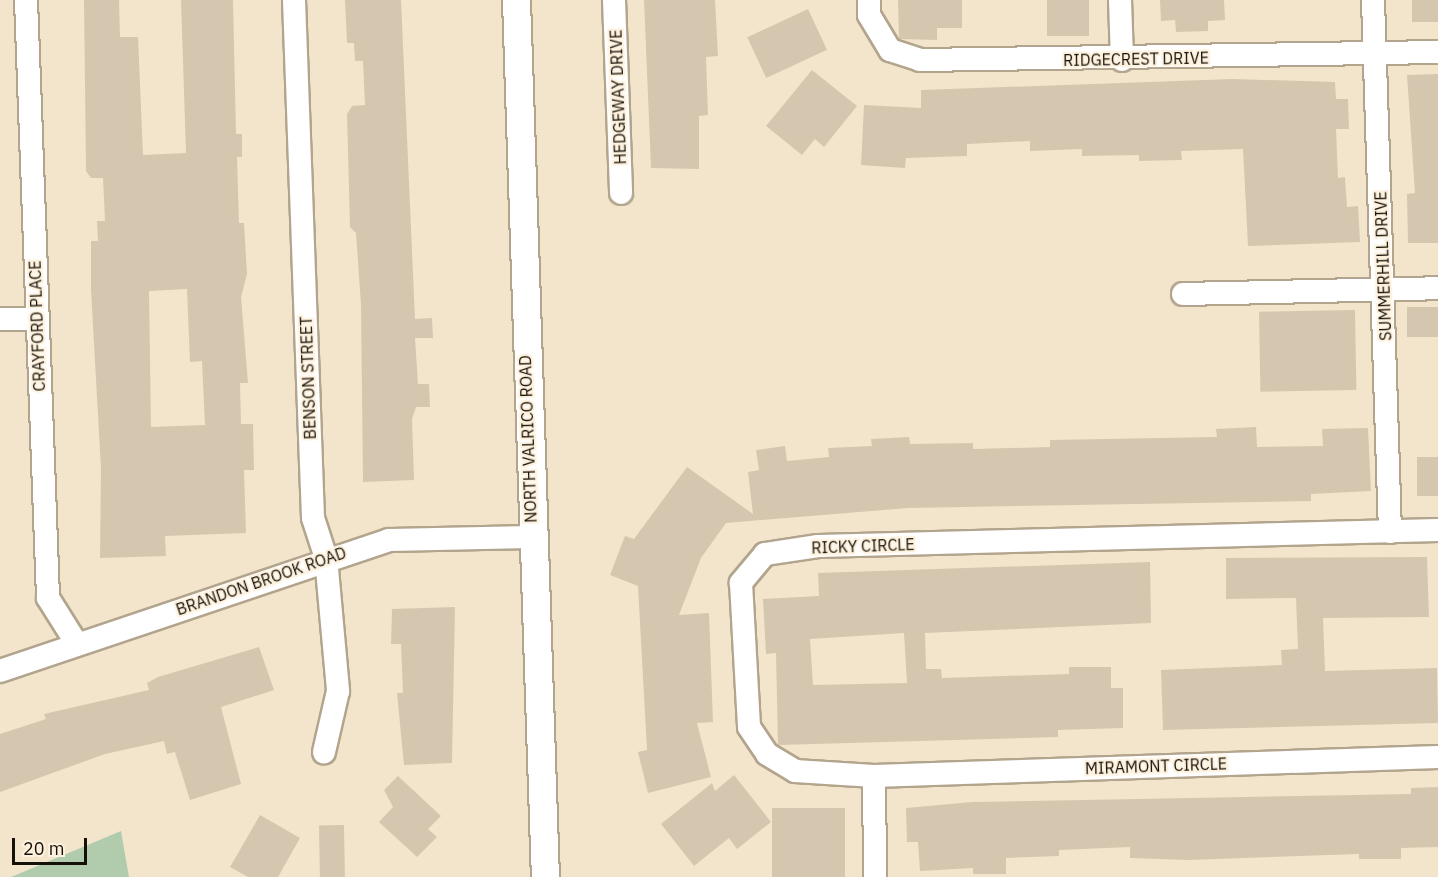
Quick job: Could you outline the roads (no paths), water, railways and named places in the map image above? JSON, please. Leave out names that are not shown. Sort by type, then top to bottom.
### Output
[{"type":"street","name":"CRAYFORD PLACE","points":[[26,0],[48,598],[77,644]]},
{"type":"street","name":"BENSON STREET","points":[[294,0],[314,518],[326,558],[338,691],[324,752]]},
{"type":"street","name":"NORTH VALRICO ROAD","points":[[516,0],[531,537],[545,877]]},
{"type":"street","name":"HEDGEWAY DRIVE","points":[[614,0],[621,194]]},
{"type":"street","name":"RIDGECREST DRIVE","points":[[868,0],[869,15],[890,50],[920,60],[1122,60],[1438,52]]},
{"type":"street","points":[[1120,0],[1122,60]]},
{"type":"street","name":"SUMMERHILL DRIVE","points":[[1373,0],[1385,289],[1390,532]]},
{"type":"street","points":[[1183,294],[1438,288]]},
{"type":"street","points":[[0,319],[36,319]]},
{"type":"street","points":[[1390,532],[1438,530]]},
{"type":"street","name":"RICKY CIRCLE","points":[[874,776],[795,771],[767,754],[749,727],[741,583],[765,554],[818,546],[1390,532]]},
{"type":"street","name":"BRANDON BROOK ROAD","points":[[0,670],[326,558],[389,540],[531,537]]},
{"type":"street","name":"MIRAMONT CIRCLE","points":[[874,776],[1438,757]]},
{"type":"street","points":[[874,776],[875,877]]}]
